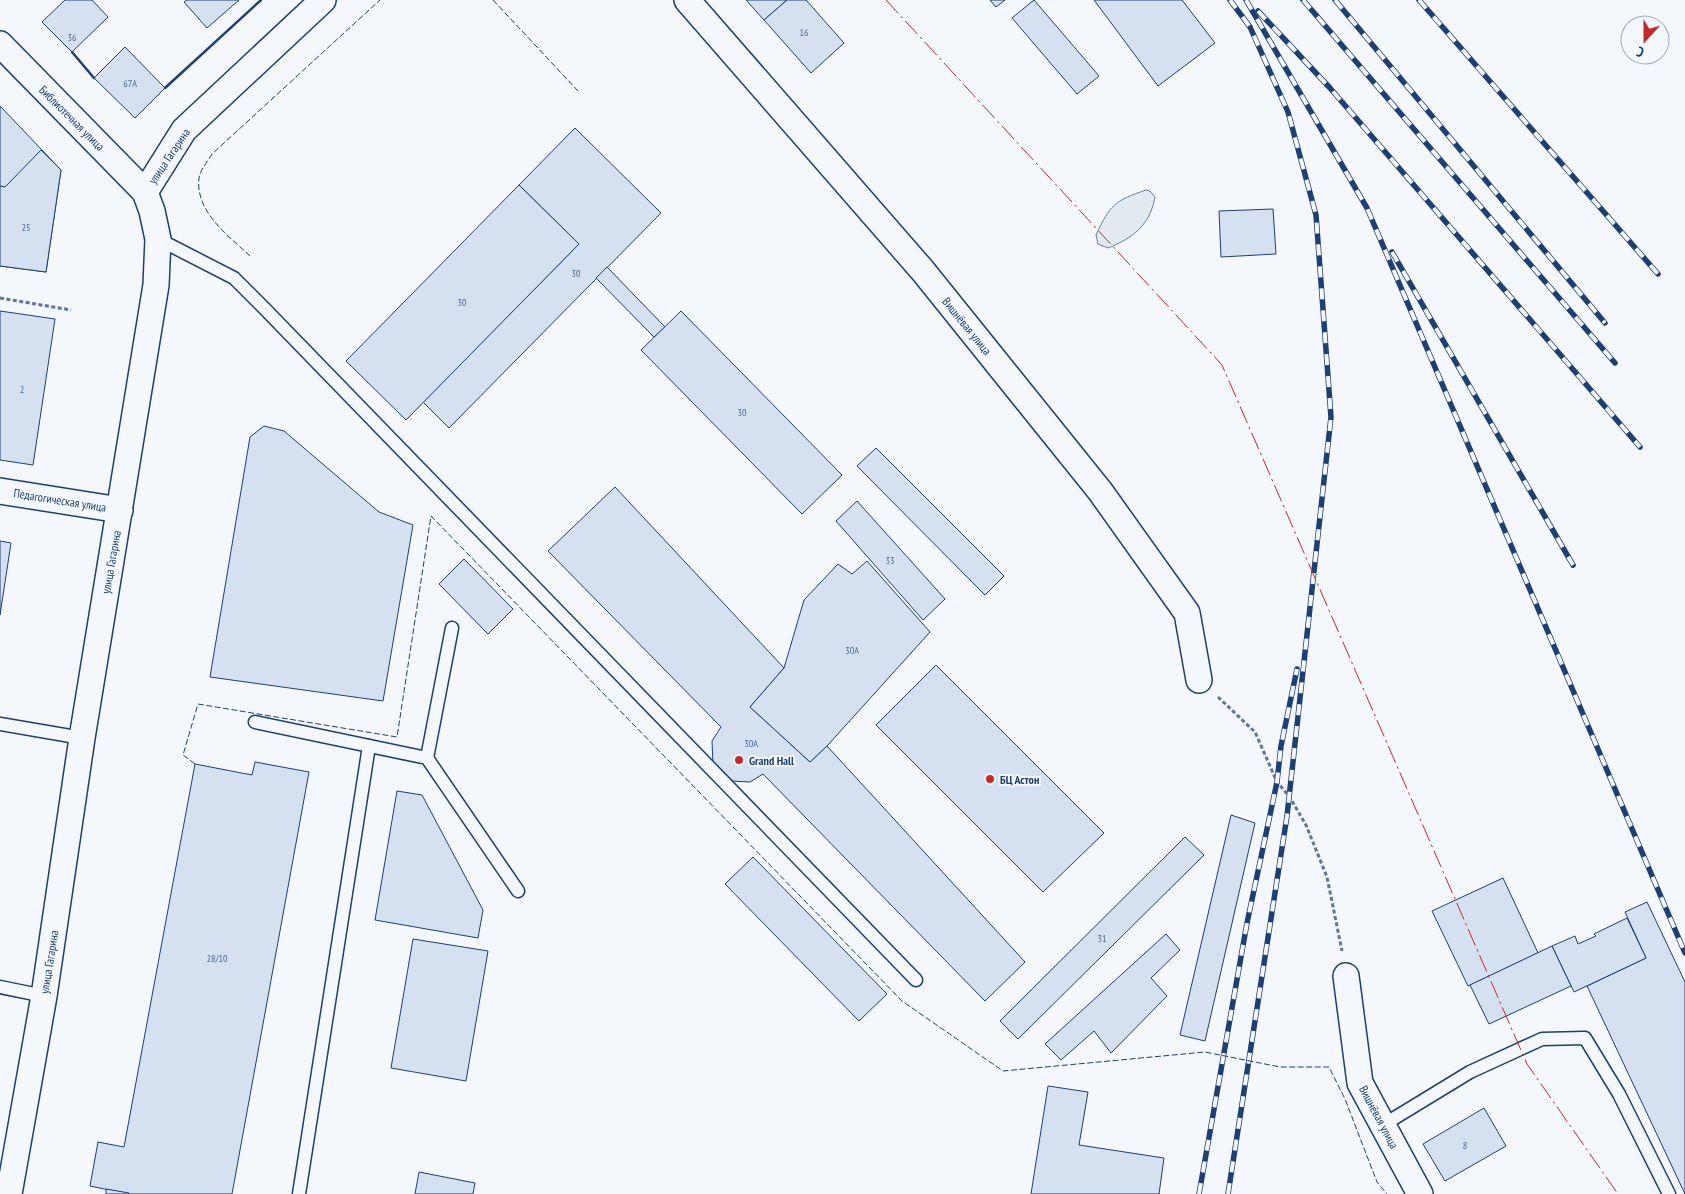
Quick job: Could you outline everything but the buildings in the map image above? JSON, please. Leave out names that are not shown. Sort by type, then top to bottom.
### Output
[{"type":"street","name":"улица Гагарина","points":[[9,1194],[44,996],[82,738],[156,285],[158,239],[152,211],[145,192],[184,130],[323,0]]},
{"type":"street","name":"Вишнёвая улица","points":[[687,0],[923,271],[1100,491],[1187,613],[1199,680]]},
{"type":"street","name":"Библиотечная улица","points":[[0,44],[145,192]]},
{"type":"street","name":"Педагогическая улица","points":[[0,491],[120,510]]},
{"type":"street","name":"Вишнёвая улица","points":[[1346,976],[1360,1083],[1420,1194]]},
{"type":"lane","points":[[158,239],[234,278],[916,980]]},
{"type":"lane","points":[[427,758],[452,628]]},
{"type":"lane","points":[[255,722],[427,758],[518,891]]},
{"type":"lane","points":[[0,724],[82,738]]},
{"type":"lane","points":[[300,1194],[369,746]]},
{"type":"lane","points":[[0,987],[44,996]]},
{"type":"lane","points":[[1383,1125],[1470,1072],[1542,1039],[1585,1038],[1619,1094],[1669,1194]]},
{"type":"path","points":[[0,298],[71,310]]},
{"type":"path","points":[[1199,680],[1255,732],[1277,782],[1289,796],[1306,825],[1327,877],[1346,976]]},
{"type":"shaded area","points":[[1146,190],[1150,191],[1155,197],[1153,207],[1145,223],[1133,235],[1108,248],[1098,244],[1096,235],[1105,217],[1114,205],[1127,197]]},
{"type":"railway","points":[[1228,1194],[1287,816],[1331,417],[1316,215],[1288,112],[1250,27],[1230,0]]},
{"type":"railway","points":[[1246,0],[1367,208],[1685,953]]},
{"type":"railway","points":[[1303,0],[1615,363]]},
{"type":"railway","points":[[1335,0],[1605,323]]},
{"type":"railway","points":[[1419,0],[1658,274]]},
{"type":"railway","points":[[1258,11],[1330,88],[1640,447]]},
{"type":"railway","points":[[1392,252],[1573,565]]},
{"type":"railway","points":[[1199,1194],[1247,923],[1277,782],[1281,746],[1297,669]]},
{"type":"fence","points":[[250,256],[223,231],[202,202],[199,190],[201,172],[212,154],[380,0]]},
{"type":"fence","points":[[493,0],[578,91]]},
{"type":"fence","points":[[195,764],[183,755],[198,704],[397,737],[431,516],[902,1001],[1003,1071],[1205,1052],[1280,1067],[1329,1067],[1345,1099],[1377,1182],[1387,1194]]},
{"type":"wall","points":[[165,88],[261,0]]},
{"type":"wall","points":[[72,52],[94,78]]},
{"type":"power","points":[[886,0],[1222,365],[1527,1064],[1618,1194]]},
{"type":"place","name":"Grand Hall","points":[[739,760]]},
{"type":"place","name":"БЦ Астон","points":[[990,779]]}]
